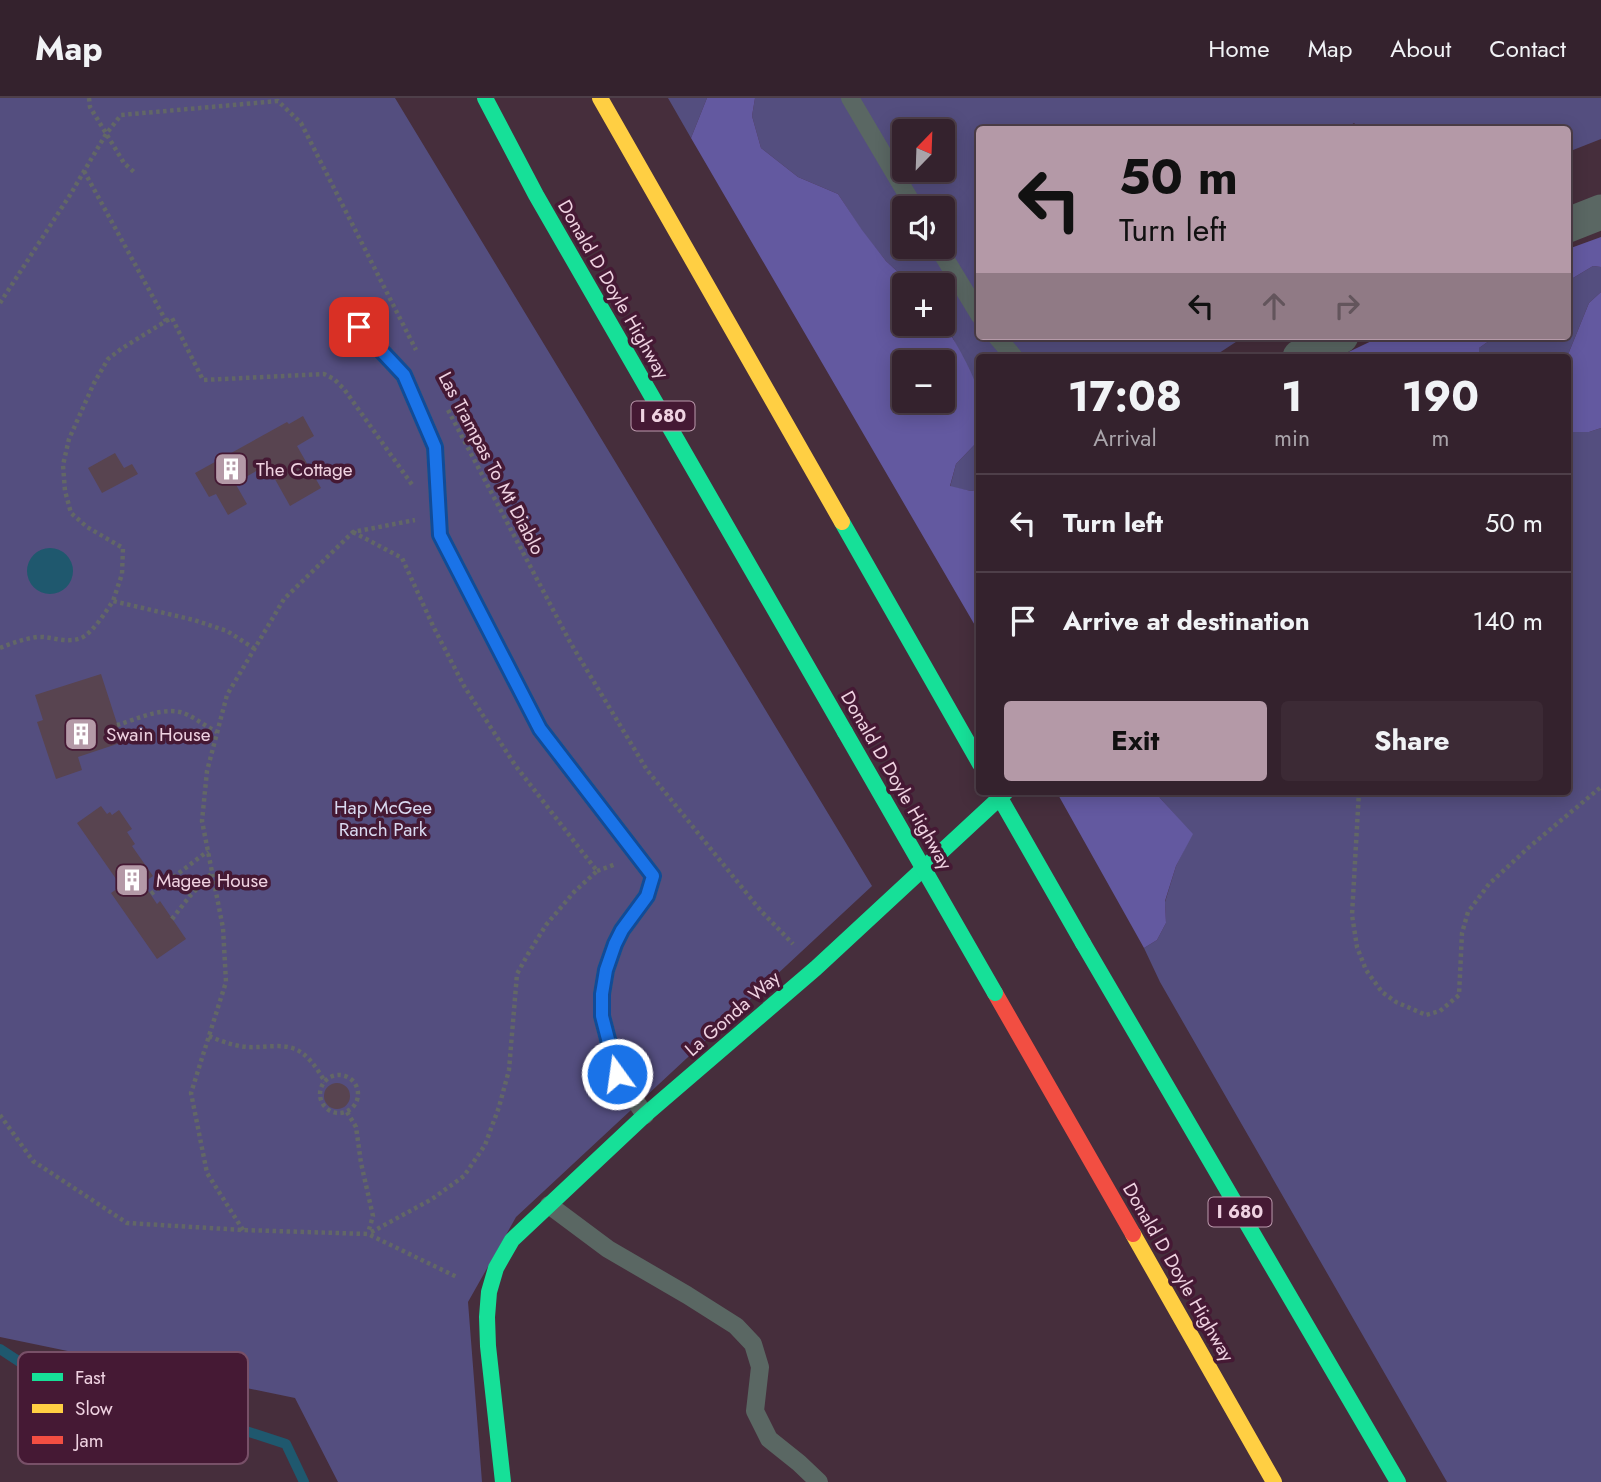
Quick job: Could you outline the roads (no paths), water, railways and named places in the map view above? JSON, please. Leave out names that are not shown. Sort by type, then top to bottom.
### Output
[{"type":"main road","name":"Donald D Doyle Highway","points":[[485,98],[536,195],[1274,1482]]},
{"type":"main road","points":[[600,98],[976,757]]},
{"type":"main road","name":"I 680","points":[[998,795],[1398,1482]]},
{"type":"main road","name":"La Gonda Way","points":[[503,1482],[487,1317],[489,1292],[496,1268],[512,1240],[645,1115],[816,968],[1003,795]]},
{"type":"street","points":[[1571,224],[1601,212]]},
{"type":"street","points":[[1306,354],[1333,340]]},
{"type":"lane","points":[[850,98],[908,196]]},
{"type":"lane","points":[[945,259],[976,309]]},
{"type":"lane","points":[[359,327],[404,375],[435,447],[440,535],[540,729],[653,876],[647,896],[615,944],[606,970],[602,994],[602,1016],[617,1074],[645,1115]]},
{"type":"lane","points":[[999,340],[1011,354]]},
{"type":"lane","points":[[549,1205],[608,1249],[736,1326],[752,1344],[760,1367],[755,1410],[769,1439],[819,1482]]},
{"type":"water","points":[[50,548],[66,555],[73,571],[66,587],[50,594],[34,587],[27,571],[34,555]]},
{"type":"waterway","points":[[0,1349],[18,1361]]},
{"type":"waterway","points":[[248,1432],[286,1444],[304,1482]]},
{"type":"place","name":"The Cottage","points":[[231,469]]},
{"type":"place","name":"Swain House","points":[[81,734]]},
{"type":"place","name":"Magee House","points":[[132,880]]},
{"type":"park label","name":"Hap McGee Ranch Park","points":[[383,818]]}]
